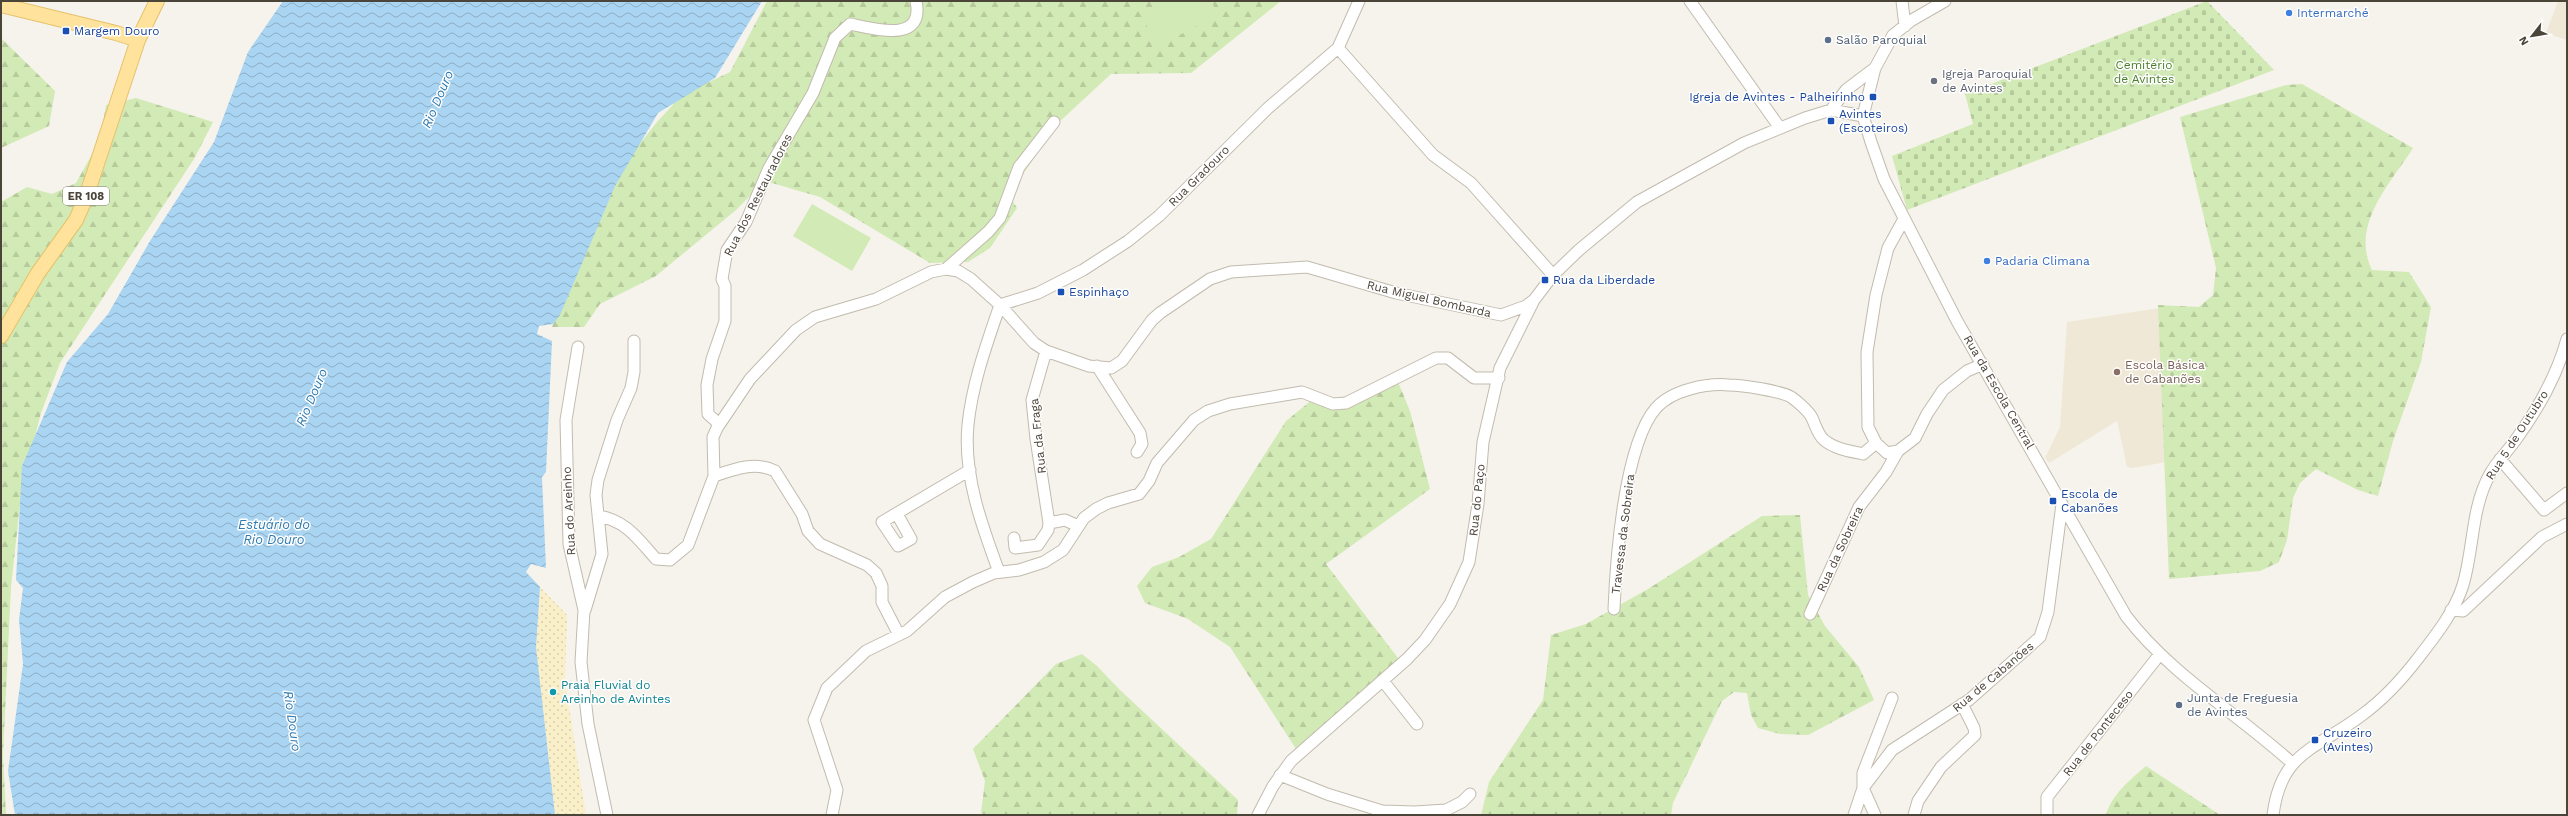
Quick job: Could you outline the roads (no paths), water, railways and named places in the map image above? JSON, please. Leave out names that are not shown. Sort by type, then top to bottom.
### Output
[{"type":"main road","name":"ER 108","points":[[1,336],[38,273],[76,220],[86,197],[138,40],[157,1]]},
{"type":"main road","points":[[1,5],[116,33],[138,40]]},
{"type":"street","name":"Rua dos Restauradores","points":[[719,424],[708,414],[707,385],[712,359],[725,321],[725,286],[722,279],[727,250],[746,222],[769,168],[813,93],[828,62],[835,38],[850,24],[900,31],[910,26],[917,15],[916,1]]},
{"type":"street","name":"Rua Gradouro","points":[[1000,305],[1038,292],[1083,270],[1128,241],[1159,216],[1268,108],[1338,48],[1359,1]]},
{"type":"street","points":[[1690,1],[1780,128]]},
{"type":"street","points":[[1902,1],[1905,26]]},
{"type":"street","points":[[1875,68],[1846,90],[1831,110],[1863,116],[1875,68],[1893,35],[1945,1]]},
{"type":"street","points":[[1338,48],[1432,155],[1471,183],[1552,275]]},
{"type":"street","name":"Rua Miguel Bombarda","points":[[946,269],[958,271],[971,280],[1000,305],[1034,343],[1046,351],[1098,366],[1111,368],[1122,361],[1152,320],[1221,273],[1308,267],[1396,293],[1501,315],[1526,306],[1534,300],[1552,275],[1604,227],[1637,202],[1744,143],[1780,128],[1831,110]]},
{"type":"street","name":"Rua da Escola Central","points":[[1863,116],[1884,179],[1957,321],[2126,616],[2146,642],[2292,762]]},
{"type":"street","points":[[598,516],[609,518],[632,531],[656,559],[670,560],[688,544],[714,476],[713,437],[719,424],[750,380],[796,330],[806,322],[815,317],[876,299],[931,272],[946,269],[988,232],[1000,218],[1019,167],[1054,122]]},
{"type":"street","points":[[1898,451],[1887,453],[1876,443],[1868,427],[1867,352],[1876,295],[1887,255],[1904,219]]},
{"type":"street","name":"Rua do Paço","points":[[1258,815],[1280,775],[1291,761],[1383,681],[1425,640],[1450,604],[1468,562],[1478,504],[1483,442],[1499,378],[1510,346],[1534,300]]},
{"type":"street","points":[[999,572],[973,491],[970,470],[968,425],[1000,305]]},
{"type":"street","name":"Rua 5 de Outubro","points":[[2274,815],[2276,795],[2284,774],[2292,762],[2363,714],[2392,689],[2419,657],[2452,610],[2463,585],[2479,498],[2490,473],[2520,433],[2554,378],[2567,339]]},
{"type":"street","points":[[584,610],[602,554],[596,495],[598,480],[617,420],[631,388],[634,372],[634,341]]},
{"type":"street","name":"Rua do Areinho","points":[[578,347],[566,420],[569,544],[584,610],[580,662],[588,724],[607,815]]},
{"type":"street","name":"Rua da Fraga","points":[[1046,351],[1032,400],[1036,439],[1050,523]]},
{"type":"street","points":[[832,815],[837,790],[815,728],[814,720],[816,709],[827,688],[866,651],[898,634],[907,631],[945,597],[999,572],[1019,570],[1044,562],[1063,550],[1084,518],[1096,509],[1108,502],[1139,494],[1149,481],[1157,463],[1194,420],[1208,411],[1230,404],[1302,392],[1332,404],[1346,403],[1436,358],[1448,358],[1474,378],[1499,378]]},
{"type":"street","name":"Rua da Sobreira","points":[[1810,614],[1859,507],[1886,472],[1898,451],[1914,438],[1927,414],[1943,390],[1967,371],[1983,364]]},
{"type":"street","points":[[1098,366],[1140,433],[1142,444],[1136,452]]},
{"type":"street","name":"Travessa da Sobreira","points":[[1614,610],[1616,573],[1633,461],[1649,418],[1658,406],[1674,394],[1717,384],[1743,386],[1790,396],[1810,415],[1822,439],[1839,449],[1863,454],[1876,443]]},
{"type":"street","points":[[2500,459],[2544,510],[2567,493]]},
{"type":"street","points":[[714,476],[750,466],[768,467],[775,471],[802,514],[808,530],[820,544],[867,565],[876,573],[882,586],[882,602],[898,634]]},
{"type":"street","points":[[897,514],[970,470]]},
{"type":"street","name":"Rua de Cabanões","points":[[1863,788],[1892,750],[1962,704],[2040,638],[2048,612],[2062,504]]},
{"type":"street","points":[[1014,538],[1015,548],[1038,545],[1048,530],[1050,523],[1065,520],[1078,526]]},
{"type":"street","points":[[2452,610],[2463,611],[2542,537],[2567,524]]},
{"type":"street","name":"Rua de Ponteceso","points":[[2047,815],[2047,797],[2160,654]]},
{"type":"street","points":[[1383,681],[1417,724]]},
{"type":"street","name":"Rua de Cabanões","points":[[1854,815],[1863,788],[1863,773],[1892,698]]},
{"type":"street","points":[[1914,815],[1918,801],[1942,767],[1975,735],[1974,728],[1962,704]]},
{"type":"street","points":[[2276,748],[2284,774]]},
{"type":"street","points":[[1280,775],[1327,794],[1382,811],[1415,812],[1446,810],[1462,802],[1470,794]]},
{"type":"street","points":[[1863,788],[1876,815]]},
{"type":"water","name":"Estuário do Rio Douro","points":[[283,1],[762,1],[715,78],[658,113],[615,186],[560,315],[553,324],[539,326],[537,334],[552,341],[546,472],[542,477],[546,568],[531,564],[526,572],[540,587],[536,647],[555,815],[15,815],[8,771],[23,664],[19,620],[23,588],[16,580],[22,466],[67,362],[108,314],[150,241],[214,142],[248,52]]},
{"type":"place","name":"Intermarché","points":[[2289,13]]},
{"type":"place","name":"Margem Douro","points":[[66,31]]},
{"type":"place","name":"Salão Paroquial","points":[[1828,40]]},
{"type":"place","name":"Igreja Paroquial de Avintes","points":[[1934,81]]},
{"type":"place","name":"Igreja de Avintes - Palheirinho","points":[[1873,97]]},
{"type":"place","name":"Avintes (Escoteiros)","points":[[1831,121]]},
{"type":"place","name":"Padaria Climana","points":[[1987,261]]},
{"type":"place","name":"Rua da Liberdade","points":[[1545,280]]},
{"type":"place","name":"Espinhaço","points":[[1061,292]]},
{"type":"place","name":"Escola Básica de Cabanões","points":[[2117,372]]},
{"type":"place","name":"Escola de Cabanões","points":[[2053,501]]},
{"type":"place","name":"Praia Fluvial do Areinho de Avintes","points":[[553,692]]},
{"type":"place","name":"Junta de Freguesia de Avintes","points":[[2179,705]]},
{"type":"place","name":"Cruzeiro (Avintes)","points":[[2315,740]]},
{"type":"park label","name":"Cemitério de Avintes","points":[[2144,72]]},
{"type":"water label","name":"Rio Douro","points":[[437,99]]},
{"type":"water label","name":"Rio Douro","points":[[311,397]]},
{"type":"water label","name":"Rio Douro","points":[[293,721]]}]
